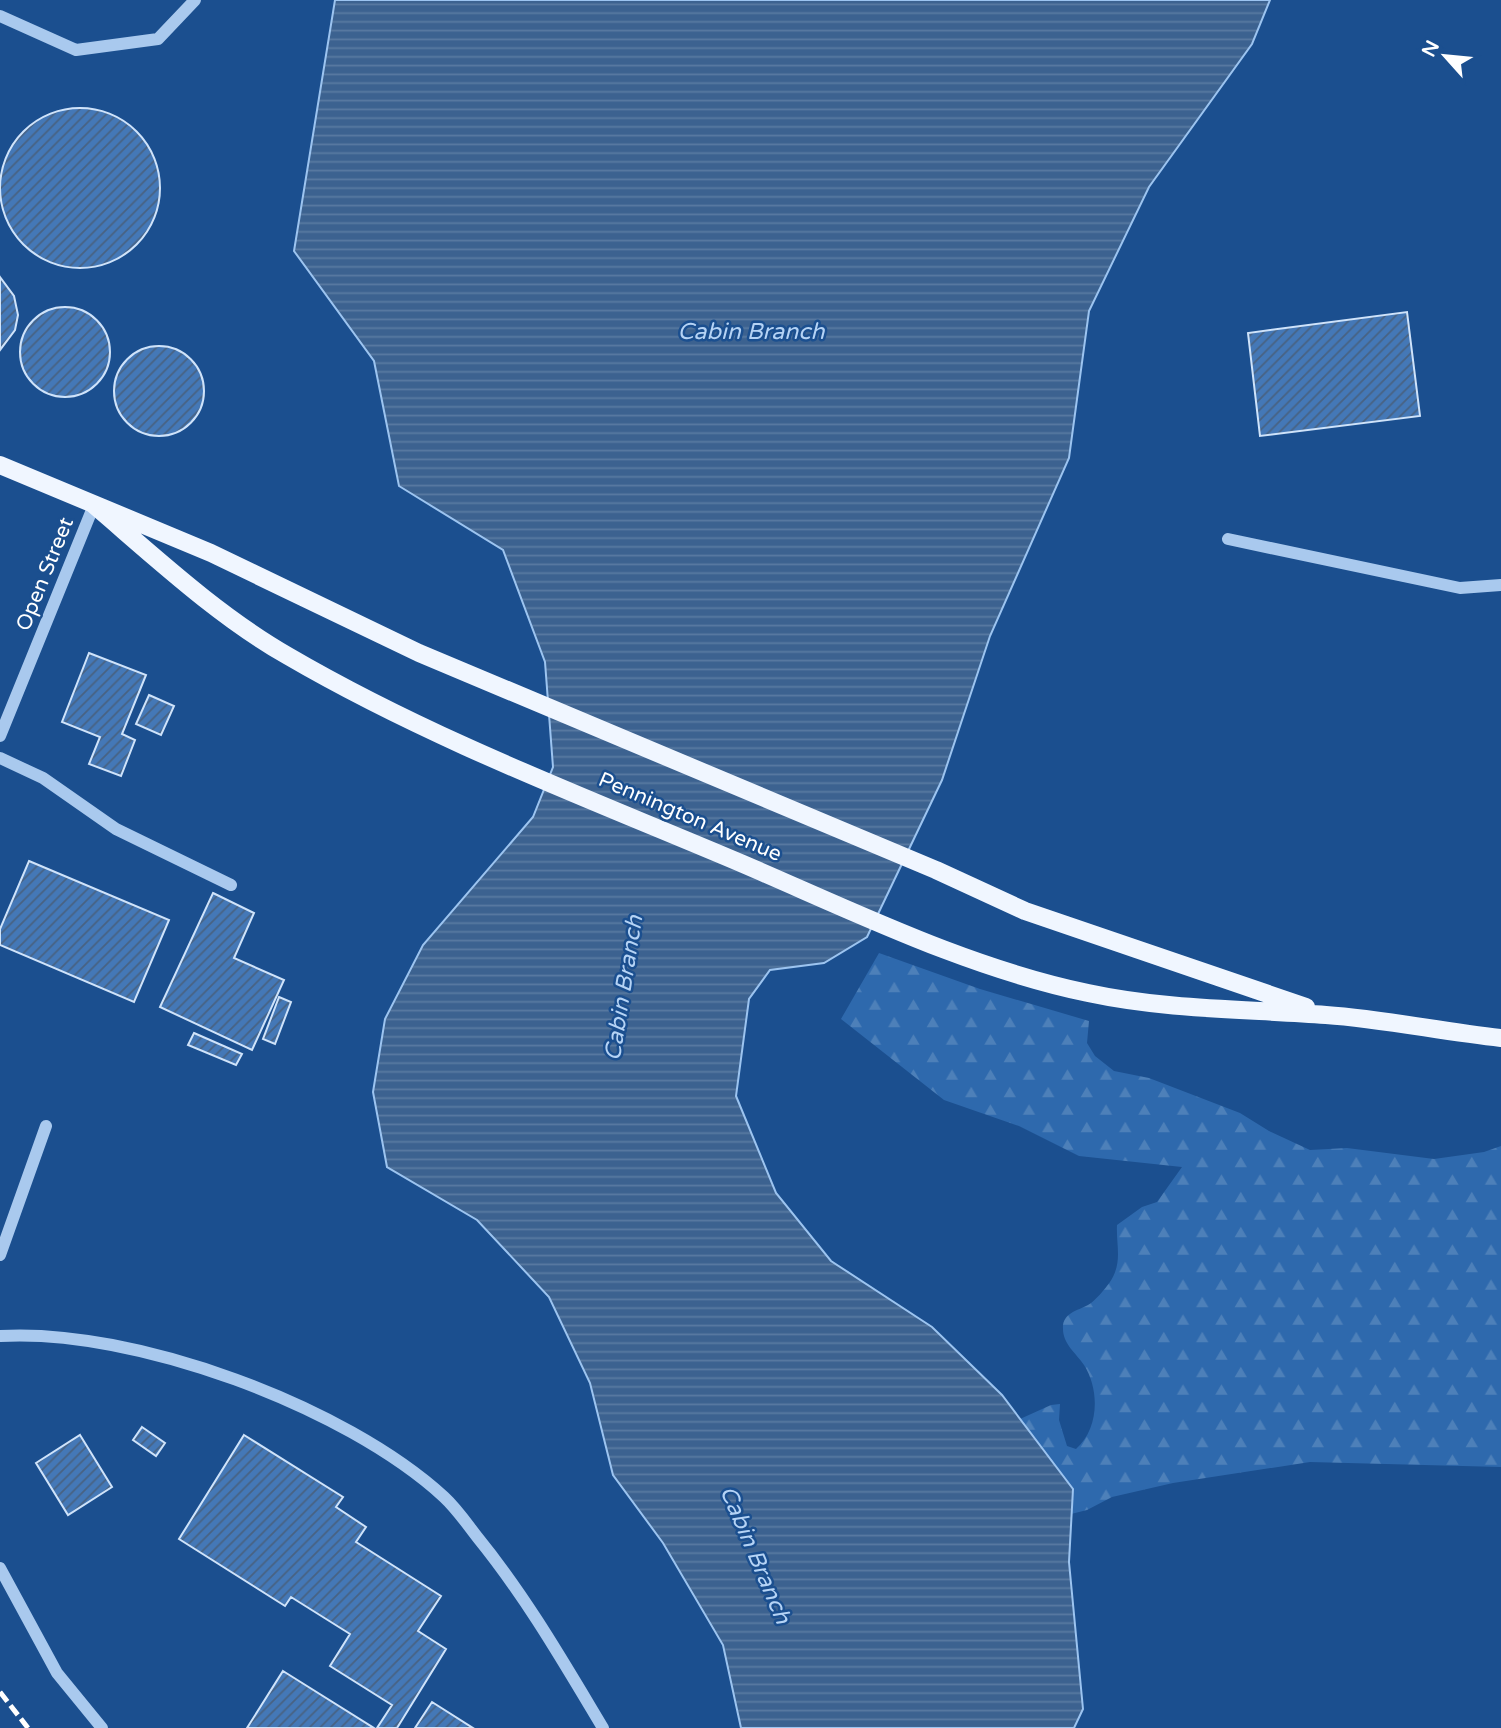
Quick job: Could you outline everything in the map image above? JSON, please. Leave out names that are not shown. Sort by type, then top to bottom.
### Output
[{"type":"main road","name":"Pennington Avenue","points":[[0,466],[211,553],[419,653],[936,870],[1025,911],[1329,1015]]},
{"type":"main road","name":"Pennington Avenue","points":[[94,505],[193,589],[285,655],[393,712],[492,758],[908,934],[1002,970],[1088,993],[1184,1007],[1329,1015],[1501,1038]]},
{"type":"street","points":[[0,16],[76,50],[158,39],[195,0]]},
{"type":"street","name":"Open Street","points":[[0,736],[94,505]]},
{"type":"street","points":[[1228,539],[1460,588],[1501,585]]},
{"type":"street","points":[[0,758],[43,778],[116,829],[230,885]]},
{"type":"street","points":[[0,1255],[46,1126]]},
{"type":"street","points":[[0,1336],[41,1334],[131,1348],[243,1381],[326,1420],[399,1461],[446,1498],[502,1567],[545,1631],[603,1728]]},
{"type":"street","points":[[0,1568],[18,1607],[57,1673],[102,1728]]},
{"type":"green space","points":[[879,953],[980,989],[1089,1021],[1087,1043],[1095,1056],[1114,1071],[1149,1078],[1240,1113],[1269,1131],[1310,1150],[1347,1148],[1434,1159],[1484,1152],[1501,1146],[1501,1467],[1310,1462],[1173,1483],[1112,1497],[1087,1510],[1071,1514],[1073,1489],[1020,1419],[1051,1405],[1060,1404],[1059,1420],[1067,1446],[1076,1449],[1084,1441],[1093,1420],[1095,1397],[1084,1365],[1065,1339],[1063,1324],[1071,1313],[1097,1298],[1114,1275],[1118,1261],[1117,1225],[1142,1207],[1157,1202],[1182,1167],[1079,1156],[1019,1126],[944,1100],[841,1019]]},
{"type":"water","name":"Cabin Branch","points":[[335,0],[1270,0],[1252,44],[1149,187],[1089,311],[1069,458],[990,636],[942,780],[867,937],[824,963],[770,970],[749,999],[736,1096],[776,1193],[831,1261],[932,1327],[1002,1395],[1073,1489],[1069,1562],[1083,1709],[1074,1728],[741,1728],[723,1645],[663,1543],[613,1475],[590,1383],[549,1297],[477,1220],[387,1167],[373,1092],[385,1019],[423,945],[533,817],[553,767],[545,662],[503,550],[399,486],[374,361],[294,251]]},
{"type":"building","points":[[80,108],[111,114],[137,131],[154,157],[160,188],[154,219],[137,245],[111,262],[80,268],[49,262],[23,245],[6,219],[0,188],[6,157],[23,131],[49,114]]},
{"type":"building","points":[[0,277],[14,296],[18,315],[15,330],[0,350]]},
{"type":"building","points":[[65,307],[82,310],[97,320],[107,335],[110,352],[107,369],[97,384],[82,394],[65,397],[48,394],[33,384],[23,369],[20,352],[23,335],[33,320],[48,310]]},
{"type":"building","points":[[1407,312],[1420,416],[1260,436],[1248,333]]},
{"type":"building","points":[[150,346],[168,346],[184,353],[197,366],[204,382],[204,400],[197,416],[184,429],[168,436],[150,436],[134,429],[121,416],[114,400],[114,382],[121,366],[134,353]]},
{"type":"building","points":[[89,653],[146,675],[122,734],[135,740],[121,776],[89,764],[100,737],[62,722]]},
{"type":"building","points":[[149,695],[174,706],[161,735],[136,724]]},
{"type":"building","points":[[29,861],[169,920],[134,1002],[0,945],[0,929]]},
{"type":"building","points":[[213,893],[254,913],[234,958],[284,980],[252,1050],[160,1007]]},
{"type":"building","points":[[279,997],[291,1002],[275,1044],[263,1039]]},
{"type":"building","points":[[194,1033],[242,1054],[236,1065],[188,1045]]},
{"type":"building","points":[[142,1427],[165,1443],[156,1456],[133,1440]]},
{"type":"building","points":[[80,1435],[112,1487],[68,1515],[36,1463]]},
{"type":"building","points":[[244,1435],[343,1497],[336,1507],[366,1527],[356,1542],[441,1596],[418,1631],[446,1649],[397,1728],[377,1728],[392,1705],[330,1666],[350,1634],[291,1597],[285,1606],[179,1539]]},
{"type":"building","points":[[283,1671],[374,1728],[247,1728]]},
{"type":"building","points":[[432,1702],[473,1728],[415,1728]]},
{"type":"railway","points":[[0,1692],[28,1728]]}]
